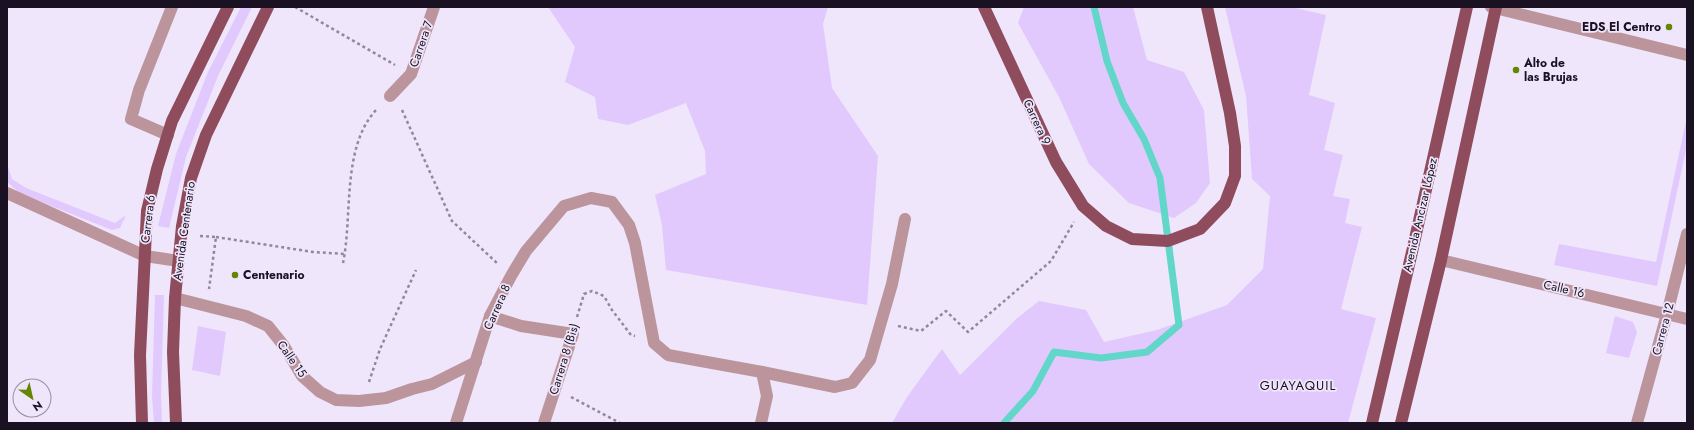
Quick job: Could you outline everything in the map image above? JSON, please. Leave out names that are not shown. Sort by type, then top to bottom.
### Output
[{"type":"main road","name":"Carrera 6","points":[[142,423],[140,355],[147,210],[157,169],[172,121],[228,7]]},
{"type":"main road","name":"Avenida Centenario","points":[[176,423],[173,352],[178,261],[182,226],[191,178],[206,135],[268,7]]},
{"type":"main road","name":"Carrera 9","points":[[984,7],[1056,162],[1083,206],[1106,226],[1132,239],[1168,241],[1200,229],[1225,203],[1235,176],[1235,146],[1230,113],[1207,7]]},
{"type":"main road","name":"Avenida Ancizar López","points":[[1372,423],[1467,7]]},
{"type":"main road","points":[[1401,423],[1441,260],[1494,7]]},
{"type":"street","points":[[168,135],[131,119],[139,90],[172,7]]},
{"type":"street","name":"Carrera 7","points":[[390,96],[411,74],[434,7]]},
{"type":"street","points":[[1494,7],[1687,55]]},
{"type":"street","points":[[7,192],[144,256],[178,261]]},
{"type":"street","name":"Carrera 8","points":[[456,423],[490,316],[526,251],[564,206],[591,198],[612,202],[629,225],[635,243],[654,343]]},
{"type":"street","points":[[654,343],[668,355],[835,387],[852,383],[870,360],[892,284],[905,219]]},
{"type":"street","name":"Carrera 12","points":[[1637,423],[1687,234]]},
{"type":"street","name":"Calle 16","points":[[1441,260],[1687,319]]},
{"type":"street","name":"Calle 15","points":[[176,298],[246,316],[268,326],[284,346],[302,376],[320,392],[336,400],[386,398],[432,384],[476,362]]},
{"type":"street","points":[[490,316],[521,326],[573,334]]},
{"type":"street","name":"Carrera 8 (Bis)","points":[[544,423],[573,334]]},
{"type":"street","points":[[761,423],[768,396],[762,372]]},
{"type":"path","points":[[295,7],[411,74]]},
{"type":"path","points":[[343,263],[353,164],[361,133],[371,115],[390,96],[402,110],[452,221],[511,276]]},
{"type":"path","points":[[881,322],[921,331],[946,311],[968,332],[1052,261],[1083,206]]},
{"type":"path","points":[[216,237],[313,252],[345,254]]},
{"type":"path","points":[[366,400],[380,349],[416,270]]},
{"type":"path","name":"Carrera 8 (Bis)","points":[[573,334],[584,294],[592,291],[604,296],[612,310],[631,335],[654,343]]},
{"type":"path","points":[[555,388],[620,423]]},
{"type":"shaded area","points":[[241,7],[252,7],[218,76],[186,157],[169,228],[158,226],[176,154],[208,72]]},
{"type":"shaded area","points":[[548,7],[828,7],[823,24],[832,88],[878,156],[867,305],[666,270],[662,225],[655,195],[706,174],[705,151],[686,103],[628,125],[598,119],[595,97],[565,82],[575,47]]},
{"type":"shaded area","points":[[1024,7],[1133,7],[1147,60],[1184,72],[1204,110],[1210,183],[1196,203],[1174,218],[1129,203],[1089,164],[1059,97],[1018,23]]},
{"type":"shaded area","points":[[1225,7],[1291,7],[1326,15],[1309,95],[1335,103],[1324,150],[1343,155],[1333,196],[1350,199],[1345,223],[1362,227],[1341,309],[1376,318],[1348,423],[892,423],[907,397],[942,349],[960,375],[1016,319],[1039,301],[1086,310],[1104,342],[1157,330],[1227,305],[1263,269],[1270,196],[1252,179],[1246,96]]},
{"type":"shaded area","points":[[1686,121],[1687,145],[1657,286],[1554,265],[1559,244],[1656,262]]},
{"type":"shaded area","points":[[7,164],[12,179],[26,188],[115,223],[126,215],[120,228],[112,230],[21,194],[7,182]]},
{"type":"shaded area","points":[[155,295],[164,295],[161,396],[162,423],[154,423],[152,396]]},
{"type":"shaded area","points":[[1615,316],[1633,322],[1637,332],[1629,358],[1606,353]]},
{"type":"shaded area","points":[[198,326],[226,332],[220,376],[192,370]]},
{"type":"waterway","points":[[1004,423],[1033,391],[1054,352],[1101,358],[1147,352],[1179,325],[1160,178],[1144,139],[1123,103],[1107,61],[1094,7]]},
{"type":"place","name":"EDS El Centro","points":[[1669,27]]},
{"type":"place","name":"Alto de las Brujas","points":[[1516,70]]},
{"type":"place","name":"Centenario","points":[[235,275]]},
{"type":"district","name":"GUAYAQUIL","points":[[1298,385]]}]
